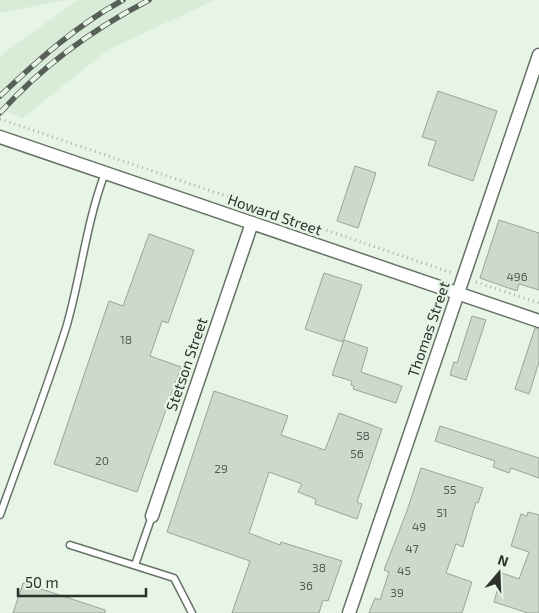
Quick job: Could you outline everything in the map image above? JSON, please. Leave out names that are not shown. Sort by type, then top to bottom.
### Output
[{"type":"street","name":"Thomas Street","points":[[349,613],[539,55]]},
{"type":"street","name":"Howard Street","points":[[0,137],[539,321]]},
{"type":"street","name":"Stetson Street","points":[[152,516],[252,223]]},
{"type":"lane","points":[[0,516],[66,328],[95,201],[104,173]]},
{"type":"lane","points":[[135,565],[152,516]]},
{"type":"lane","points":[[70,545],[174,578],[192,613]]},
{"type":"path","points":[[0,120],[539,303]]},
{"type":"shaded area","points":[[0,0],[66,0],[0,13]]},
{"type":"shaded area","points":[[78,0],[215,0],[108,50],[23,118],[0,109],[0,58],[4,53]]},
{"type":"building","points":[[438,91],[497,111],[473,181],[428,165],[436,141],[422,137]]},
{"type":"building","points":[[355,166],[376,173],[358,228],[337,221]]},
{"type":"building","points":[[499,220],[539,233],[539,290],[519,284],[517,291],[480,278]]},
{"type":"building","points":[[149,234],[194,250],[168,323],[162,321],[150,356],[181,367],[137,492],[54,464],[109,301],[123,306]]},
{"type":"building","points":[[324,273],[362,285],[343,342],[305,329]]},
{"type":"building","points":[[472,316],[486,320],[466,380],[450,375],[454,362],[457,363]]},
{"type":"building","points":[[535,328],[539,329],[539,362],[529,394],[515,389]]},
{"type":"building","points":[[344,340],[368,348],[361,372],[402,386],[396,403],[353,389],[352,381],[332,375]]},
{"type":"building","points":[[214,391],[288,416],[281,435],[325,450],[339,413],[382,429],[357,502],[362,504],[357,519],[315,504],[316,499],[298,492],[302,484],[269,472],[249,533],[280,545],[281,542],[342,561],[328,601],[323,600],[319,613],[232,613],[250,561],[167,532]]},
{"type":"building","points":[[440,426],[539,458],[539,478],[511,468],[509,473],[493,467],[495,461],[435,441]]},
{"type":"building","points":[[421,468],[483,488],[478,503],[476,502],[463,547],[456,544],[446,573],[472,582],[462,613],[369,613],[375,598],[380,600],[389,572],[384,570],[407,511]]},
{"type":"building","points":[[528,512],[539,515],[539,613],[528,613],[494,602],[502,573],[519,579],[529,552],[511,546],[521,514],[527,516]]},
{"type":"building","points":[[23,583],[105,610],[105,613],[13,613]]},
{"type":"railway","points":[[0,96],[58,44],[90,20],[123,0]]},
{"type":"railway","points":[[0,113],[33,80],[69,50],[108,23],[149,0]]}]
